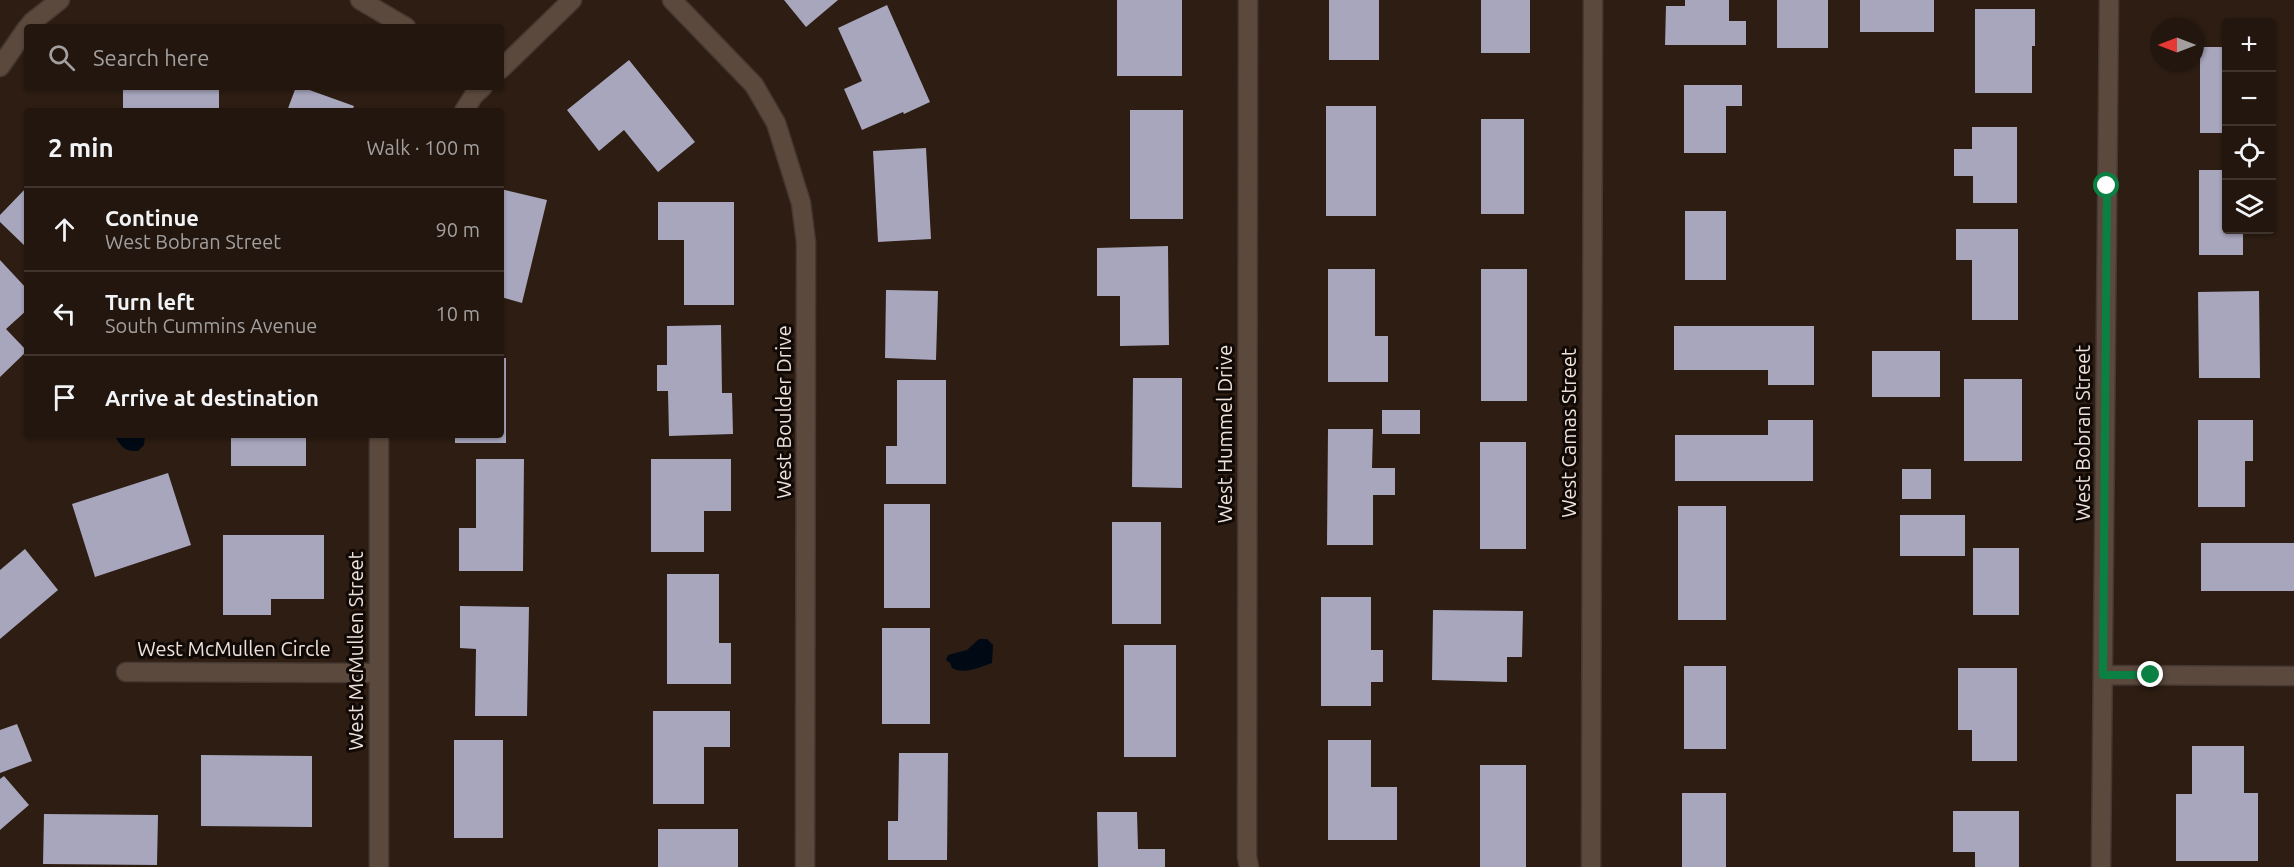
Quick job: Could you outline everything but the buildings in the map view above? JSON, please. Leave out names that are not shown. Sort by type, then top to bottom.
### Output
[{"type":"street","points":[[30,24],[60,0]]},
{"type":"street","points":[[360,0],[401,24]]},
{"type":"street","points":[[504,66],[572,0]]},
{"type":"street","name":"West Boulder Drive","points":[[672,0],[754,85],[776,123],[801,203],[806,242],[805,867]]},
{"type":"street","name":"West Hummel Drive","points":[[1248,0],[1247,857],[1249,867]]},
{"type":"street","name":"West Camas Street","points":[[1591,867],[1593,0]]},
{"type":"street","name":"West Bobran Street","points":[[2102,867],[2109,0]]},
{"type":"street","points":[[0,67],[24,34]]},
{"type":"street","points":[[465,108],[474,90]]},
{"type":"street","name":"West McMullen Street","points":[[379,438],[379,867]]},
{"type":"street","name":"West McMullen Circle","points":[[126,672],[379,673]]},
{"type":"street","points":[[2103,675],[2294,676]]},
{"type":"shaded area","points":[[116,438],[145,438],[144,445],[138,451],[126,449]]},
{"type":"shaded area","points":[[979,639],[987,639],[993,645],[992,663],[967,671],[952,668],[946,660],[948,655],[967,650]]},
{"type":"route","points":[[2107,186],[2103,675],[2151,675]]}]
